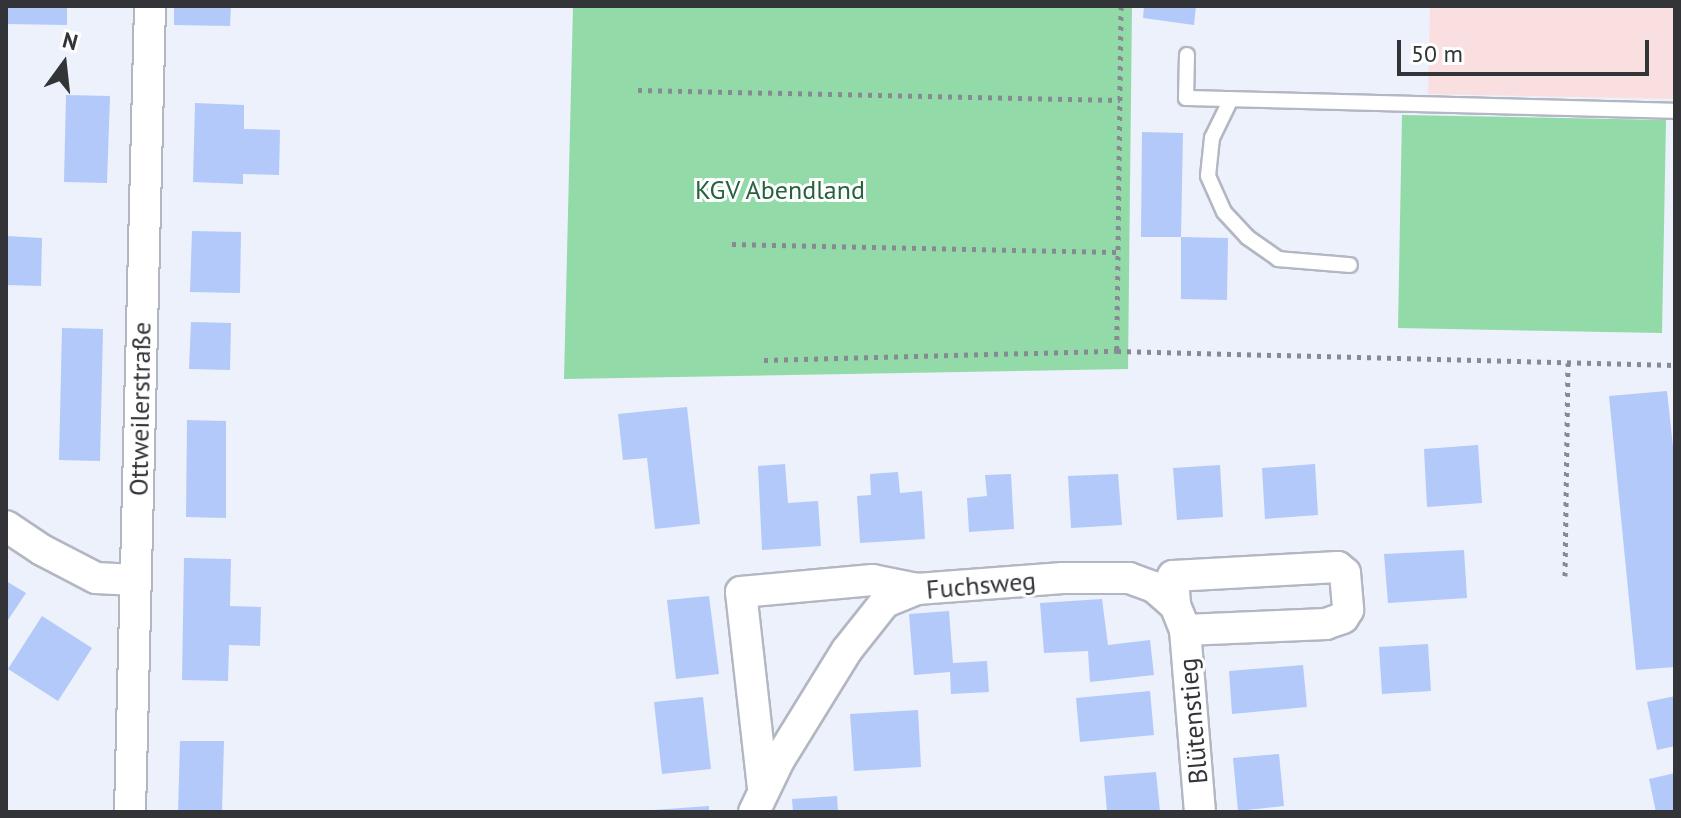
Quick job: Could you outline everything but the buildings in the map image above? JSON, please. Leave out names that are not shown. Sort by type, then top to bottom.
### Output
[{"type":"street","name":"Ottweilerstraße","points":[[130,812],[150,6]]},
{"type":"street","points":[[6,526],[42,550],[96,578],[136,580]]},
{"type":"street","points":[[1338,567],[1345,573],[1348,610],[1343,618],[1326,624],[1180,618],[1173,576],[1338,567]]},
{"type":"street","name":"Fuchsweg","points":[[758,800],[847,650],[885,602],[917,589],[1063,578],[1129,578],[1154,587],[1180,618]]},
{"type":"street","points":[[758,800],[741,592],[872,580],[917,589]]},
{"type":"street","name":"Blütenstieg","points":[[1180,618],[1200,812]]},
{"type":"lane","points":[[1187,55],[1186,98],[1675,111]]},
{"type":"lane","points":[[1231,99],[1212,138],[1208,176],[1224,212],[1247,237],[1278,259],[1350,265]]},
{"type":"path","points":[[1117,351],[1121,6]]},
{"type":"path","points":[[638,90],[1120,100]]},
{"type":"path","points":[[732,244],[1117,252]]},
{"type":"path","points":[[764,360],[1117,351],[1675,365]]},
{"type":"path","points":[[1565,576],[1568,363]]},
{"type":"shaded area","points":[[1430,6],[1675,6],[1675,99],[1428,94]]},
{"type":"green space","name":"KGV Abendland","points":[[573,6],[1132,6],[1128,369],[564,379]]},
{"type":"green space","points":[[1402,115],[1666,120],[1662,333],[1398,328]]}]
